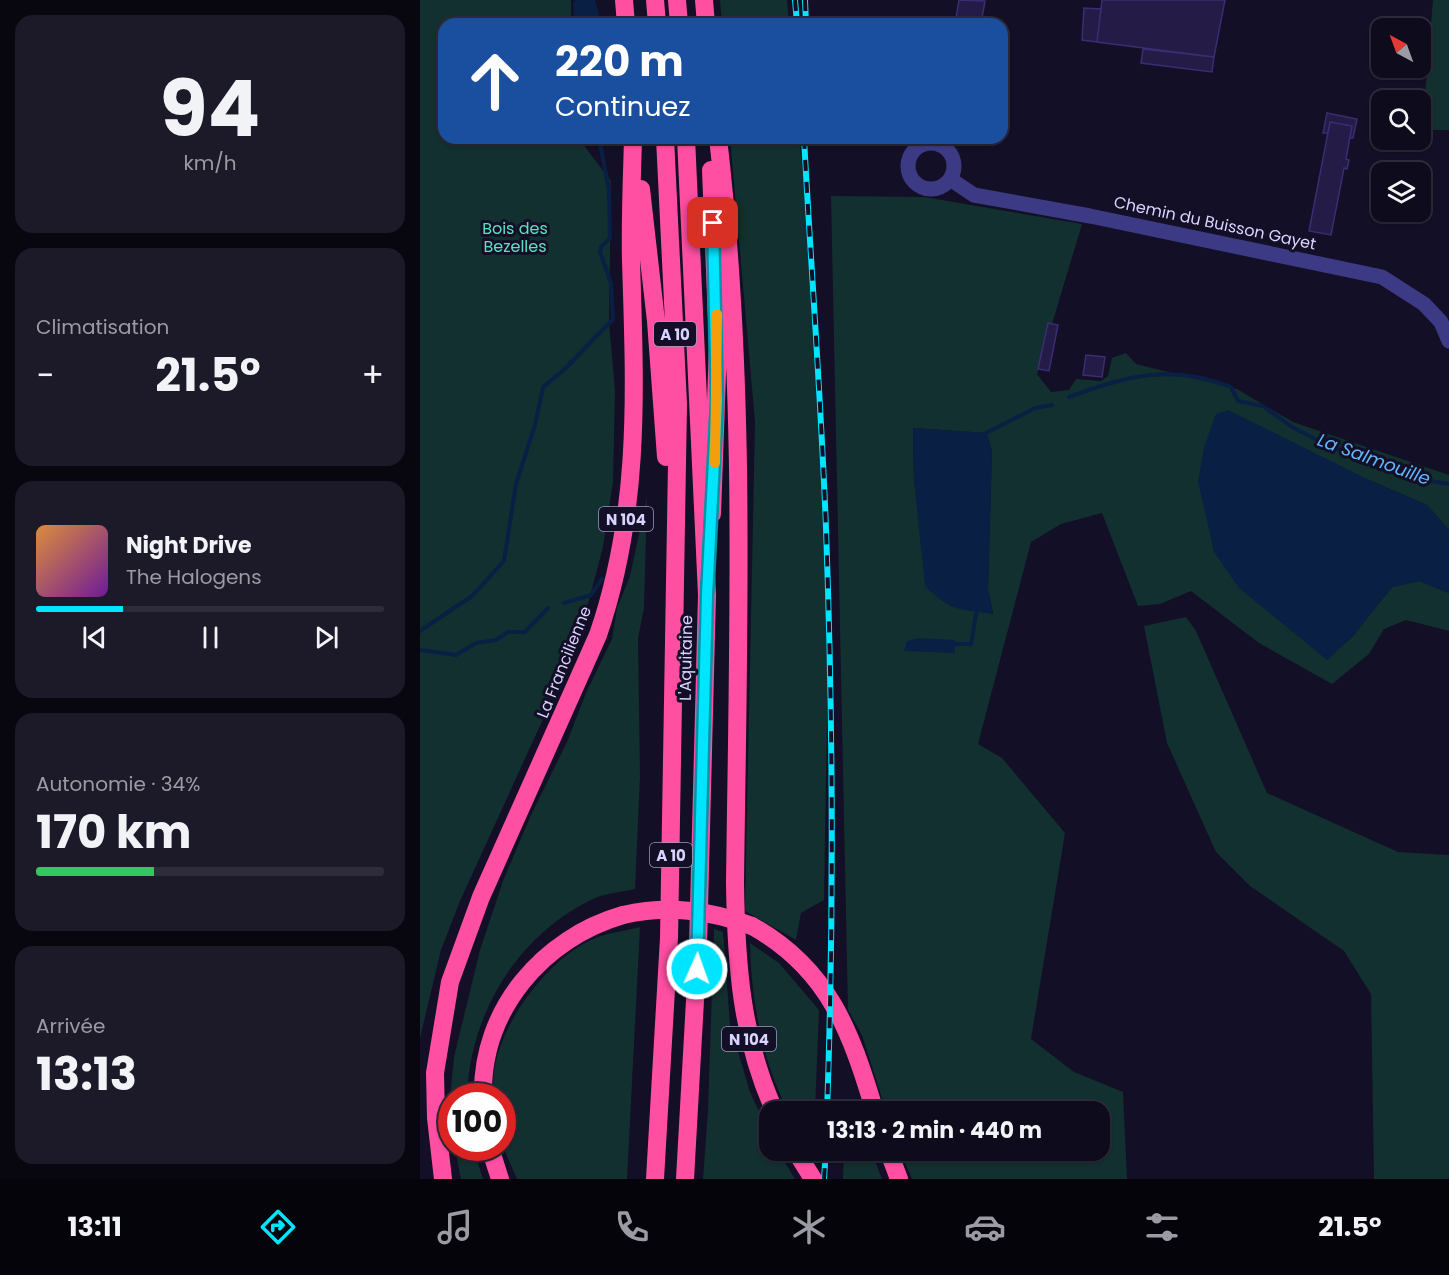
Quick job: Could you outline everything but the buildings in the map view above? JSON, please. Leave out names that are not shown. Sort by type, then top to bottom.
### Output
[{"type":"highway","points":[[624,0],[626,18]]},
{"type":"highway","points":[[655,0],[656,18]]},
{"type":"highway","points":[[677,0],[678,18]]},
{"type":"highway","points":[[704,0],[706,18]]},
{"type":"highway","name":"La Francilienne","points":[[443,1179],[437,1141],[435,1073],[450,982],[476,908],[598,634],[611,592],[626,525],[634,459],[636,414],[631,258],[633,144]]},
{"type":"highway","points":[[634,144],[647,236],[675,530]]},
{"type":"highway","name":"L'Aquitaine","points":[[655,1179],[669,938],[674,758],[678,404],[665,144]]},
{"type":"highway","name":"L'Aquitaine","points":[[685,1179],[698,947],[707,595],[686,144]]},
{"type":"highway","points":[[707,595],[717,402],[711,144]]},
{"type":"highway","name":"N 104","points":[[719,144],[726,215],[738,414],[735,883],[737,962],[748,1036],[770,1101]]},
{"type":"highway","points":[[484,1083],[492,1039],[500,1017],[519,986],[555,948],[588,928],[623,915],[648,910],[688,909],[724,916],[752,926],[790,951],[828,992],[853,1044],[871,1101]]},
{"type":"highway","points":[[494,1161],[500,1179]]},
{"type":"highway","points":[[802,1161],[813,1179]]},
{"type":"highway","points":[[892,1161],[899,1179]]},
{"type":"street","name":"Chemin du Buisson Gayet","points":[[950,179],[974,195],[1102,218],[1382,277],[1424,304],[1442,322],[1449,341]]},
{"type":"green space","name":"Bois des Bezelles","points":[[420,0],[571,0],[571,18],[438,18],[438,144],[583,144],[611,181],[609,323],[615,390],[613,482],[603,547],[587,608],[544,717],[460,901],[441,950],[420,1038]]},
{"type":"green space","points":[[720,0],[787,0],[788,18],[722,18]]},
{"type":"green space","points":[[1433,0],[1449,0],[1449,130],[1431,130],[1431,90],[1425,90],[1426,78],[1431,78]]},
{"type":"green space","points":[[731,144],[800,144],[820,462],[828,659],[824,900],[801,913],[796,940],[745,911],[755,422]]},
{"type":"green space","points":[[831,196],[924,197],[1082,224],[1037,374],[1051,392],[1069,390],[1076,379],[1101,381],[1108,376],[1112,358],[1126,353],[1136,364],[1237,389],[1293,422],[1449,475],[1449,530],[1427,505],[1369,480],[1327,659],[1352,637],[1392,587],[1419,581],[1449,593],[1449,631],[1406,620],[1384,629],[1369,654],[1332,684],[1259,643],[1191,591],[1160,604],[1138,606],[1102,513],[1061,524],[1031,542],[978,744],[1002,758],[1065,833],[1031,1039],[1074,1072],[1123,1092],[1127,1179],[912,1179],[904,1161],[1110,1161],[1110,1101],[883,1101],[862,1035],[848,1010]],"holes":[[[913,428],[986,433],[992,450],[988,589],[993,614],[983,612],[917,496],[914,481]]]},
{"type":"green space","points":[[647,497],[644,608],[638,638],[640,776],[635,889],[600,896],[568,913],[543,932],[521,955],[503,979],[477,1035],[468,1083],[451,1083],[454,1057],[480,950],[503,881],[612,639],[617,608],[630,576]]},
{"type":"green space","points":[[1186,617],[1196,631],[1267,793],[1398,852],[1449,855],[1449,1179],[1374,1179],[1371,994],[1344,951],[1250,886],[1216,852],[1167,743],[1144,626]]},
{"type":"green space","points":[[640,927],[627,1179],[517,1179],[509,1161],[516,1161],[516,1083],[493,1083],[500,1048],[518,1011],[544,977],[575,949],[609,934]]},
{"type":"green space","points":[[714,929],[723,932],[730,1025],[750,1092],[759,1111],[759,1161],[784,1161],[795,1179],[703,1179],[708,1110]]},
{"type":"green space","points":[[750,943],[779,963],[819,1010],[815,1101],[783,1101],[779,1092],[760,1030]]},
{"type":"green space","points":[[458,1161],[477,1161],[483,1179],[461,1179]]},
{"type":"green space","points":[[844,1161],[875,1161],[882,1179],[843,1179]]},
{"type":"water","points":[[576,0],[595,0],[600,18],[574,18],[573,3]]},
{"type":"water","points":[[1228,410],[1369,480],[1427,505],[1449,530],[1449,593],[1419,581],[1392,587],[1352,637],[1327,660],[1239,588],[1214,552],[1198,481],[1204,448],[1216,414]]},
{"type":"water","points":[[913,428],[986,433],[992,450],[988,589],[993,614],[956,608],[942,601],[925,586],[914,481]]},
{"type":"water","points":[[919,638],[955,640],[955,653],[904,651],[907,641]]},
{"type":"waterway","points":[[420,631],[472,596],[504,561],[516,484],[535,425],[543,387],[564,370],[613,319],[611,283],[600,252],[601,247],[610,238],[609,190],[600,144]]},
{"type":"waterway","name":"La Salmouille","points":[[1069,397],[1130,378],[1149,375],[1189,375],[1231,387],[1238,401],[1263,406],[1292,427],[1325,444],[1424,480],[1449,484]]},
{"type":"waterway","name":"La Salmouille","points":[[986,437],[986,433],[1035,408],[1052,405]]},
{"type":"waterway","name":"La Salmouille","points":[[564,603],[591,595],[602,579]]},
{"type":"waterway","name":"La Salmouille","points":[[420,650],[456,655],[476,643],[496,640],[508,632],[525,632],[548,608]]},
{"type":"waterway","name":"La Salmouille","points":[[951,644],[971,644],[977,609]]},
{"type":"railway","points":[[795,0],[796,18]]},
{"type":"railway","points":[[805,0],[806,18]]},
{"type":"railway","points":[[804,144],[824,480],[830,675],[832,893],[827,1101]]},
{"type":"railway","points":[[824,1179],[825,1161]]},
{"type":"slow traffic","points":[[715,463],[717,314]]},
{"type":"route","points":[[697,969],[707,595],[717,402],[718,346],[713,223]]}]
